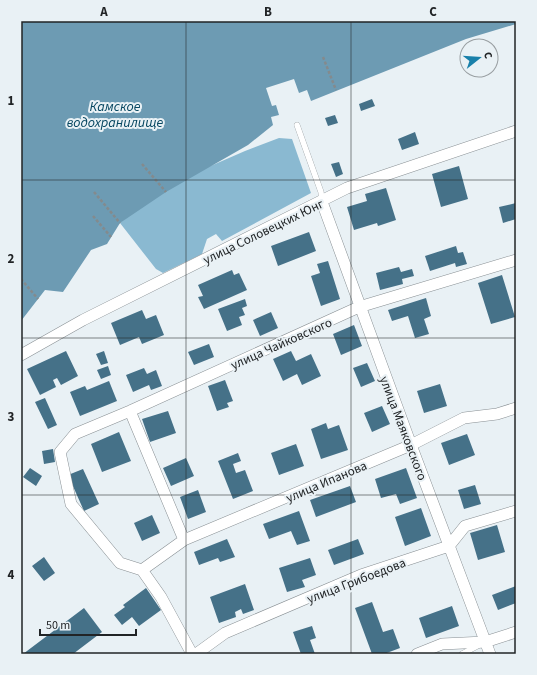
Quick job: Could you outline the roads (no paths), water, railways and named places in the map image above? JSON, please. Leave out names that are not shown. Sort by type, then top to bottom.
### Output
[{"type":"street","name":"улица Соловецких Юнг","points":[[21,354],[83,320],[322,202],[347,188],[516,131]]},
{"type":"street","name":"улица Маяковского","points":[[322,202],[410,446],[490,654]]},
{"type":"street","name":"улица Чайковского","points":[[142,570],[120,563],[71,504],[60,452],[75,434],[130,411],[359,307],[516,260]]},
{"type":"street","name":"улица Ипанова","points":[[142,570],[184,540],[410,446],[464,418],[497,414],[516,408]]},
{"type":"street","points":[[130,411],[184,540]]},
{"type":"street","points":[[449,546],[465,526],[516,511]]},
{"type":"street","name":"улица Грибоедова","points":[[196,654],[226,633],[354,578],[449,546]]},
{"type":"street","points":[[142,570],[161,597],[192,654]]},
{"type":"street","points":[[417,654],[442,644],[485,642],[516,632]]},
{"type":"lane","points":[[297,125],[321,192],[322,202]]},
{"type":"lane","points":[[462,654],[485,642]]},
{"type":"water","name":"Камское водохранилище","points":[[21,21],[516,21],[516,24],[469,38],[459,38],[459,42],[311,101],[307,90],[299,93],[294,79],[266,88],[272,106],[276,105],[279,115],[271,117],[273,125],[248,145],[166,192],[120,223],[107,244],[91,250],[63,292],[45,290],[21,321]]}]
